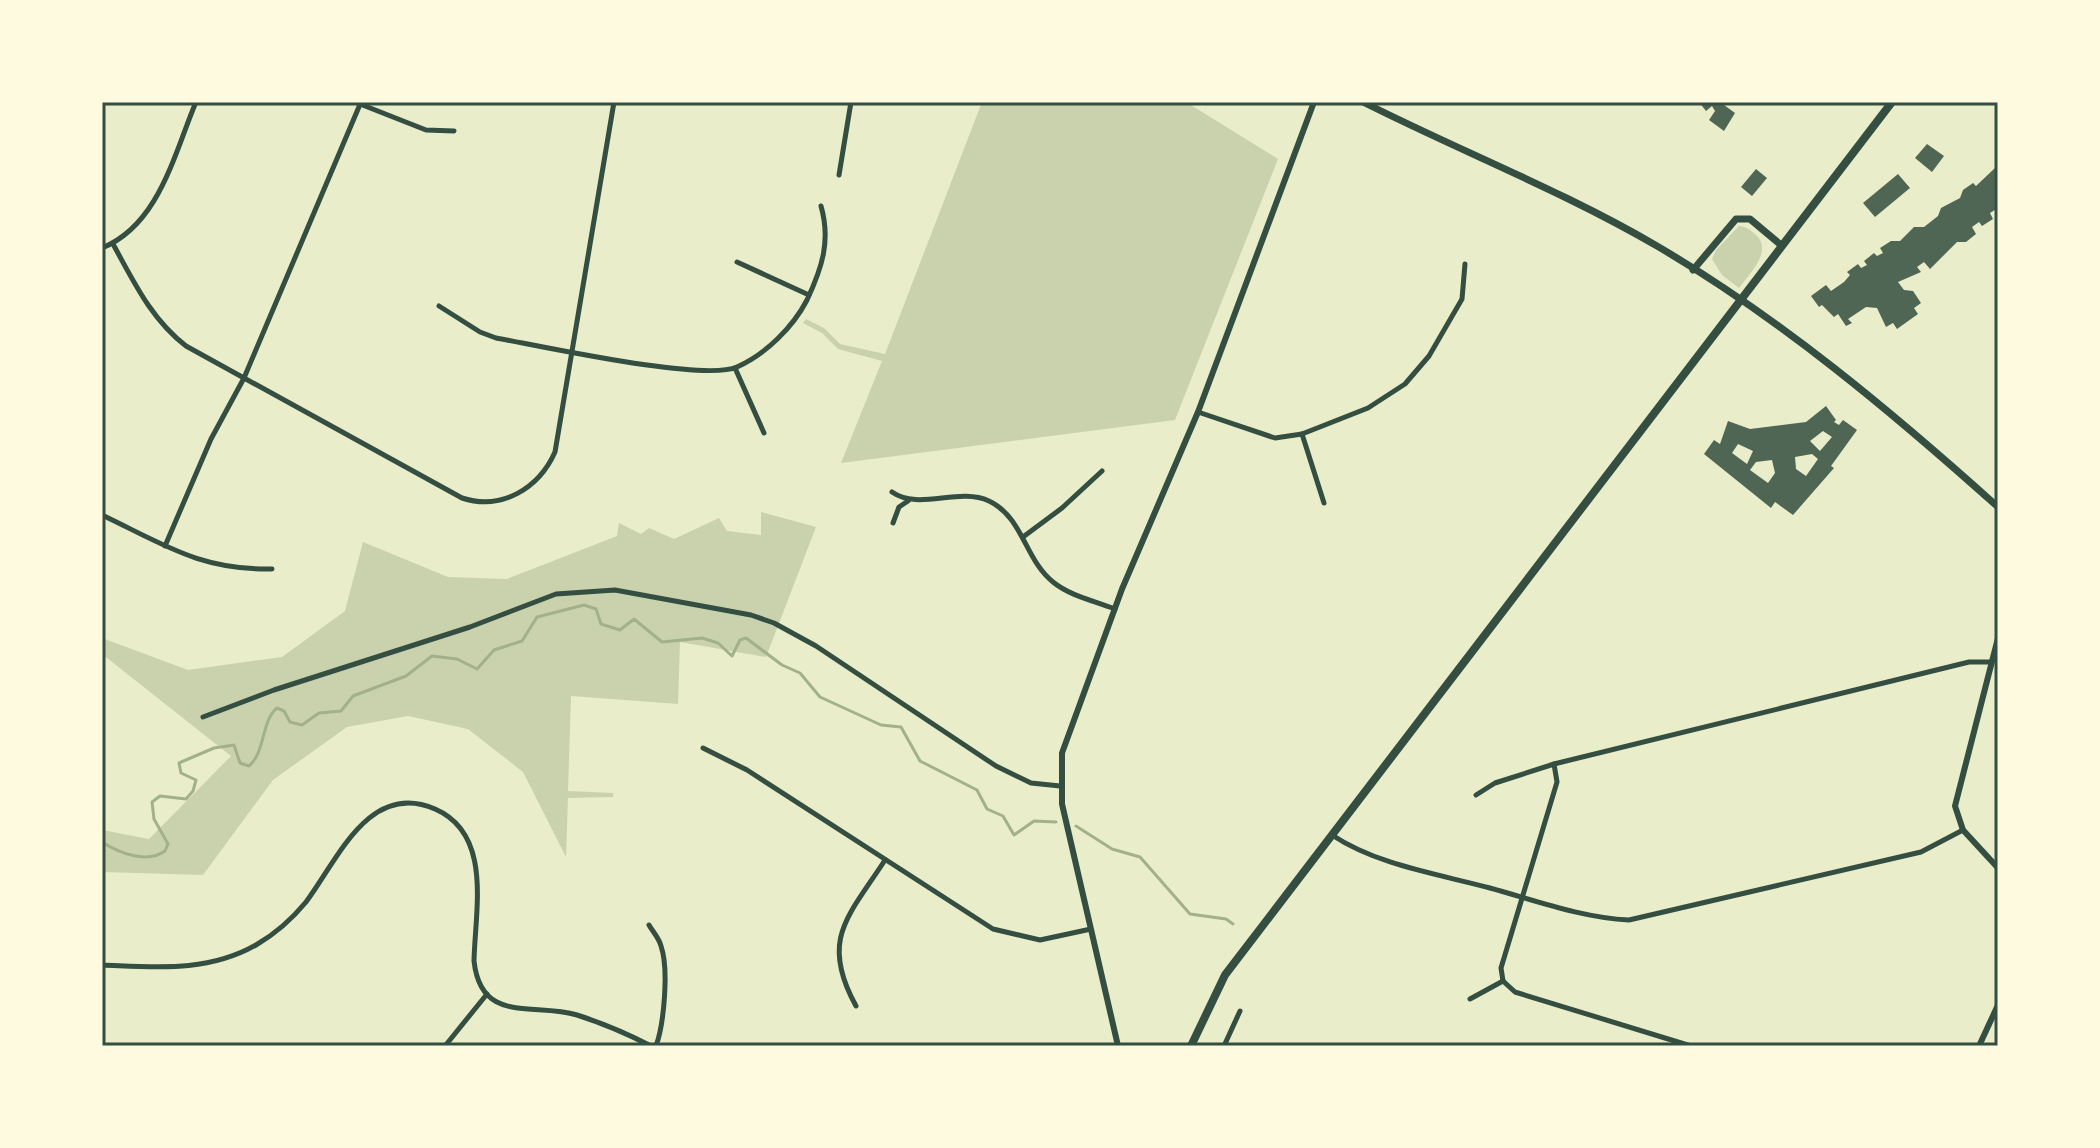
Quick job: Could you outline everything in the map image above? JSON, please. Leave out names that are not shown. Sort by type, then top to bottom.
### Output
[{"type":"main road","points":[[1363,102],[1632,232],[1720,286],[1872,397],[1998,507]]},
{"type":"main road","points":[[1191,1046],[1225,975],[1892,102]]},
{"type":"main road","points":[[1693,270],[1736,219],[1750,219],[1781,245]]},
{"type":"street","points":[[102,248],[113,244],[148,212],[196,102]]},
{"type":"street","points":[[113,244],[146,304],[170,333],[244,378],[462,498],[491,502],[519,493],[550,464],[555,452],[614,102]]},
{"type":"street","points":[[839,175],[851,102]]},
{"type":"street","points":[[1118,1046],[1060,786],[1066,737],[1115,609],[1198,412],[1314,102]]},
{"type":"street","points":[[165,546],[211,439],[244,378],[360,103],[426,130],[454,131]]},
{"type":"street","points":[[439,306],[496,338],[688,371],[735,368],[782,334],[797,317],[809,295],[825,251],[827,229],[821,206]]},
{"type":"street","points":[[737,262],[809,295]]},
{"type":"street","points":[[1198,412],[1262,436],[1302,434],[1388,397],[1419,370],[1462,299],[1465,264]]},
{"type":"street","points":[[735,368],[764,433]]},
{"type":"street","points":[[1302,434],[1324,503]]},
{"type":"street","points":[[1023,537],[1062,508],[1102,471]]},
{"type":"street","points":[[892,492],[912,499],[976,497],[1000,508],[1052,582],[1115,609]]},
{"type":"street","points":[[893,523],[899,507],[912,499]]},
{"type":"street","points":[[102,515],[165,546],[225,568],[272,569]]},
{"type":"street","points":[[203,717],[274,690],[470,627],[556,594],[615,590],[751,615],[774,623],[809,641],[996,766],[1031,783],[1060,786]]},
{"type":"street","points":[[1998,638],[1956,797],[1956,816],[1963,830],[1998,868]]},
{"type":"street","points":[[1476,795],[1495,783],[1554,764],[1969,662],[1991,662]]},
{"type":"street","points":[[703,748],[747,770],[1007,935],[1040,940],[1091,929]]},
{"type":"street","points":[[1554,764],[1557,782],[1501,968],[1503,981],[1515,992],[1691,1046]]},
{"type":"street","points":[[102,965],[193,966],[234,956],[255,946],[290,920],[364,821],[388,807],[414,803],[450,817],[461,827],[474,850],[475,973],[487,994],[519,1010],[576,1015],[654,1046],[662,1024],[664,960],[659,939],[649,925]]},
{"type":"street","points":[[1331,834],[1362,852],[1522,897],[1629,920],[1921,852],[1963,830]]},
{"type":"street","points":[[856,1006],[838,966],[840,937],[885,860]]},
{"type":"street","points":[[1470,999],[1503,981]]},
{"type":"street","points":[[445,1046],[487,994]]},
{"type":"street","points":[[1979,1046],[1998,1005]]},
{"type":"street","points":[[1224,1046],[1240,1011]]},
{"type":"green space","points":[[982,102],[1186,102],[1278,159],[1175,420],[841,463],[882,361],[838,349],[822,333],[803,323],[806,319],[824,328],[840,344],[885,354]]},
{"type":"green space","points":[[1739,226],[1756,235],[1762,248],[1754,269],[1739,288],[1722,275],[1712,259],[1716,250]]},
{"type":"green space","points":[[761,512],[816,527],[766,657],[680,642],[678,704],[571,696],[568,791],[613,793],[613,797],[568,798],[566,857],[523,772],[468,729],[408,716],[347,727],[273,780],[203,875],[102,872],[102,830],[149,839],[231,756],[102,654],[102,638],[188,670],[282,657],[345,611],[363,542],[448,577],[507,579],[617,536],[619,523],[641,534],[649,528],[674,539],[719,518],[727,531],[761,535]]},
{"type":"building","points":[[1699,102],[1728,102],[1724,105],[1735,113],[1724,131],[1709,120],[1715,111],[1712,106],[1706,111]]},
{"type":"building","points":[[1927,144],[1944,156],[1932,172],[1915,158]]},
{"type":"building","points":[[1998,168],[1998,208],[1990,213],[1993,219],[1982,226],[1979,222],[1972,227],[1976,234],[1966,242],[1957,242],[1930,269],[1924,262],[1917,267],[1921,272],[1898,282],[1904,290],[1913,291],[1921,303],[1914,308],[1918,314],[1897,329],[1893,323],[1886,327],[1877,308],[1866,307],[1848,319],[1852,323],[1846,326],[1838,314],[1834,317],[1822,305],[1819,307],[1811,296],[1826,285],[1831,291],[1850,275],[1847,272],[1858,264],[1861,268],[1867,265],[1864,261],[1874,253],[1877,256],[1883,253],[1880,248],[1891,241],[1900,241],[1914,227],[1924,227],[1938,216],[1941,208],[1960,198],[1963,190],[1973,183],[1976,186]]},
{"type":"building","points":[[1756,169],[1767,178],[1752,196],[1741,187]]},
{"type":"building","points":[[1898,174],[1910,188],[1875,217],[1863,203]]},
{"type":"building","points":[[1826,406],[1836,420],[1834,422],[1839,425],[1843,420],[1857,430],[1831,466],[1834,468],[1793,515],[1775,502],[1771,508],[1704,454],[1714,440],[1720,444],[1728,421],[1750,429],[1806,422]],"holes":[[[1823,431],[1832,437],[1820,451],[1810,441]],[[1738,444],[1753,451],[1747,464],[1732,453]],[[1812,454],[1818,459],[1806,476],[1796,469],[1795,457]],[[1772,460],[1775,473],[1768,483],[1750,470],[1756,462]]]},
{"type":"waterway","points":[[102,842],[116,850],[142,857],[165,851],[168,844],[154,819],[152,802],[160,796],[186,799],[193,791],[196,780],[181,773],[179,763],[214,748],[234,745],[240,763],[249,766],[258,752],[268,720],[277,708],[284,711],[290,722],[302,725],[319,713],[341,711],[353,696],[406,676],[432,656],[457,659],[477,669],[494,650],[522,641],[537,617],[584,605],[596,609],[601,624],[620,630],[634,619],[662,642],[702,638],[718,643],[732,656],[740,640],[746,638],[782,665],[800,673],[820,697],[881,725],[901,727],[920,761],[977,790],[987,809],[1003,816],[1014,835],[1034,821],[1056,822]]},
{"type":"waterway","points":[[1076,826],[1112,849],[1140,857],[1190,914],[1226,919],[1233,924]]}]
